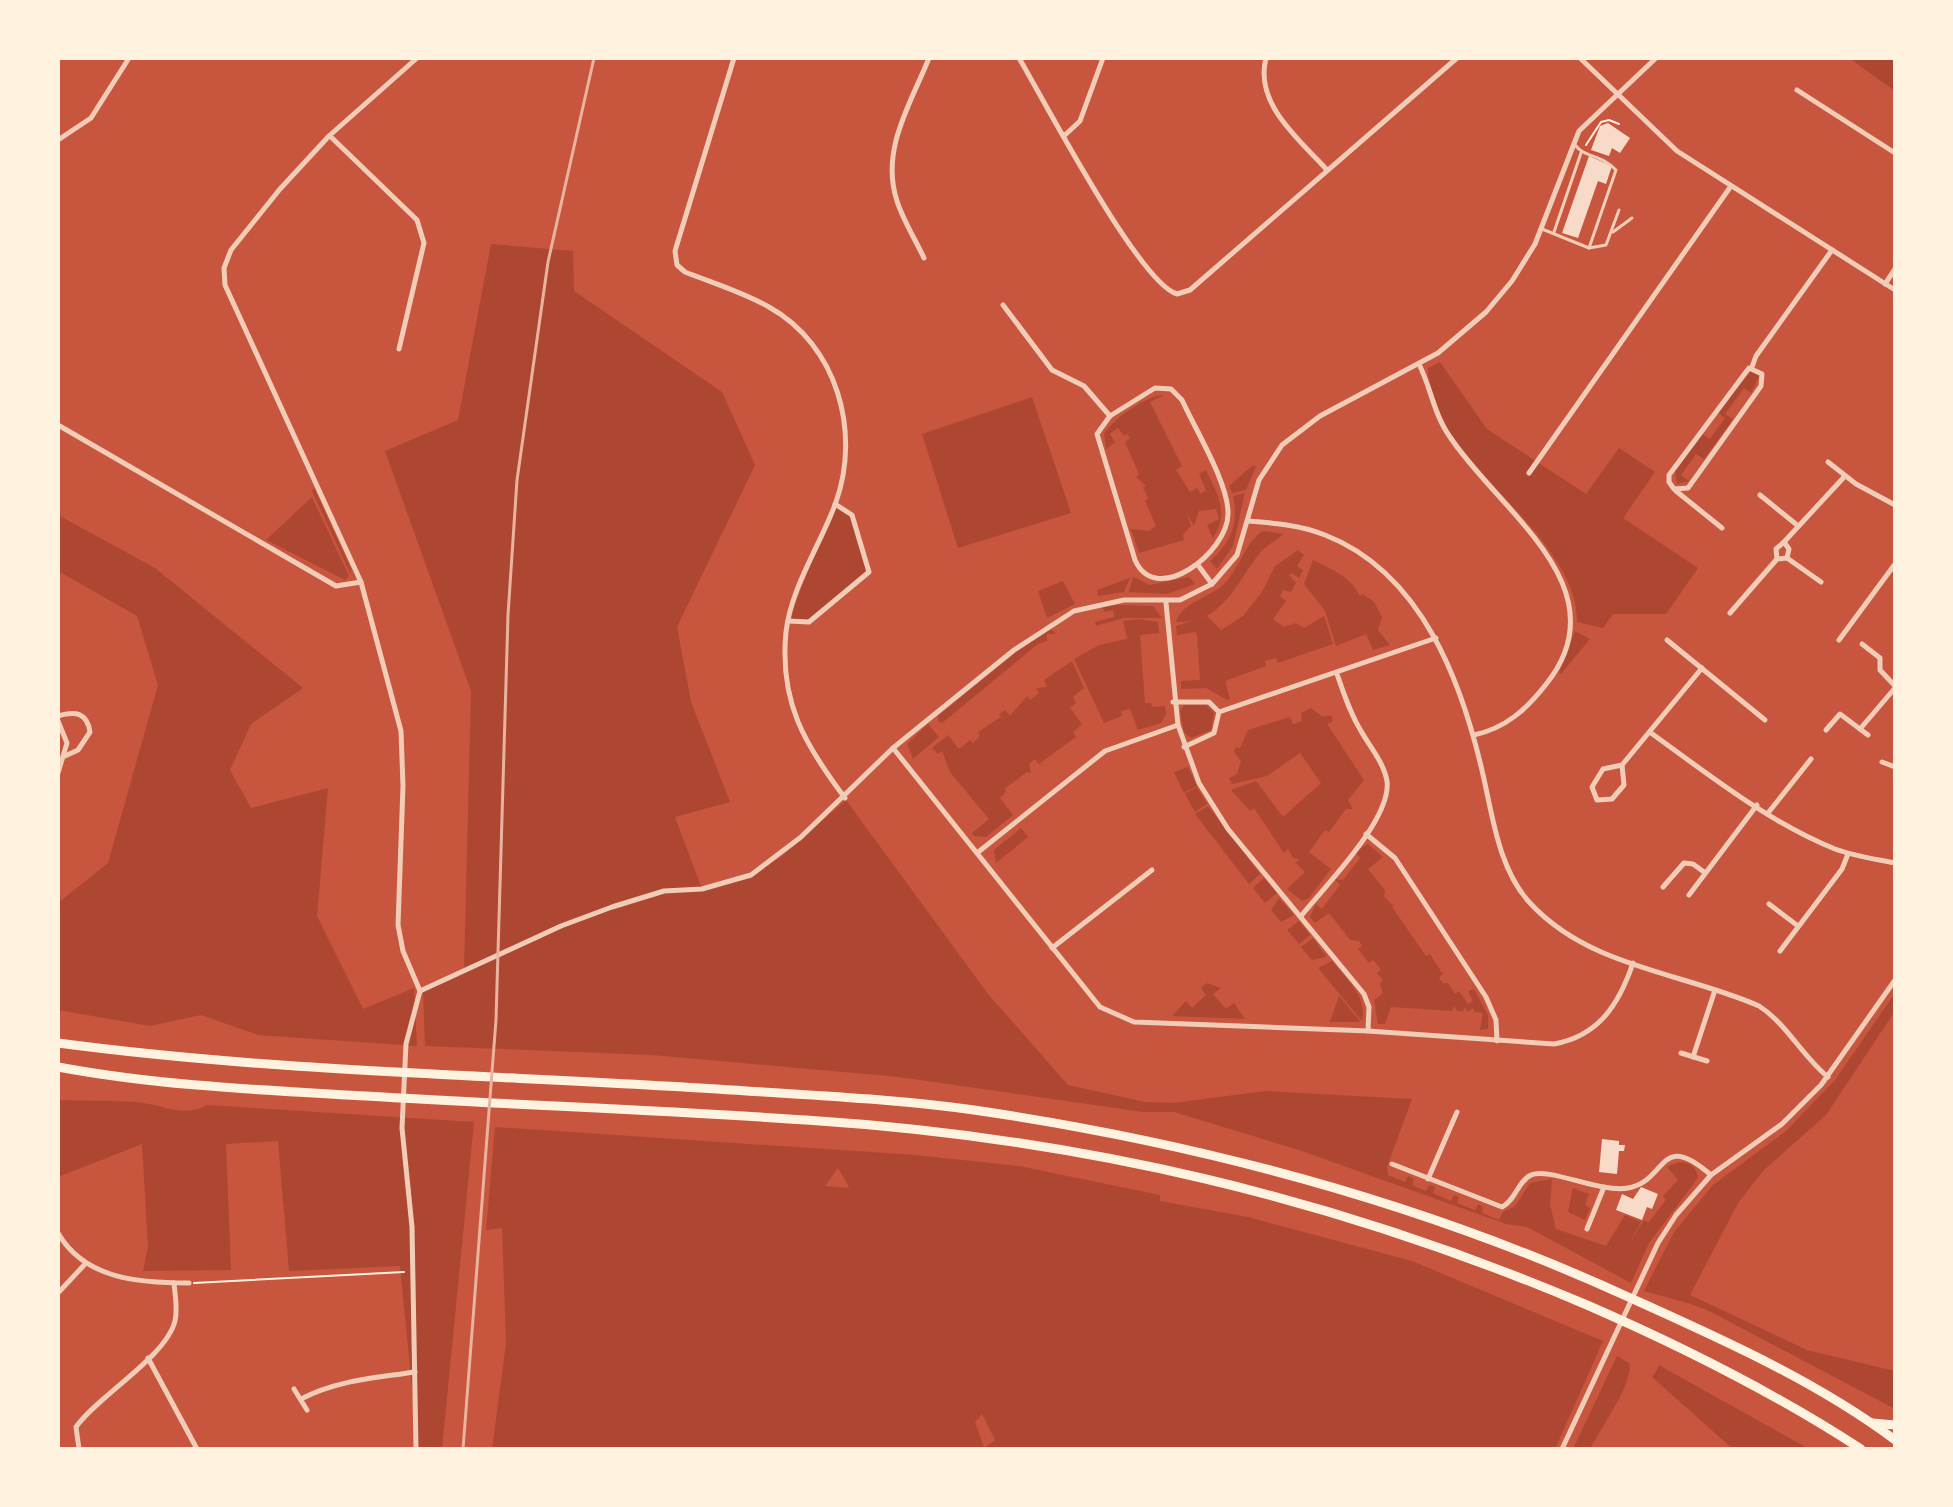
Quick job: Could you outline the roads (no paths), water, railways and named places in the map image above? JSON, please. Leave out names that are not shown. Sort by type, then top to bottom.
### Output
[{"type":"highway","points":[[58,1043],[219,1059],[552,1079],[970,1110],[1133,1137],[1285,1172],[1436,1218],[1625,1296],[1757,1359],[1872,1423],[1895,1440]]},
{"type":"highway","points":[[58,1067],[113,1077],[217,1088],[809,1120],[968,1134],[1125,1159],[1284,1196],[1424,1240],[1633,1325],[1730,1373],[1861,1449]]},
{"type":"highway","points":[[1872,1423],[1895,1425]]},
{"type":"street","points":[[58,140],[91,118],[129,58]]},
{"type":"street","points":[[416,1449],[412,1227],[402,1128],[406,1044],[420,991],[403,951],[398,925],[403,786],[401,731],[361,582],[230,297],[223,274],[231,250],[329,136],[417,58]]},
{"type":"street","points":[[734,58],[675,251],[677,265],[685,272],[771,307],[808,339],[836,386],[844,418],[844,469],[835,504],[788,621],[786,680],[795,718],[810,753],[845,798]]},
{"type":"street","points":[[924,258],[896,200],[892,164],[898,128],[929,58]]},
{"type":"street","points":[[1019,58],[1128,242],[1164,287],[1177,294],[1190,290],[1457,58]]},
{"type":"street","points":[[1065,135],[1080,121],[1103,58]]},
{"type":"street","points":[[1266,58],[1264,83],[1272,105],[1327,170]]},
{"type":"street","points":[[1580,58],[1677,151],[1895,290]]},
{"type":"street","points":[[420,991],[561,926],[612,907],[664,891],[702,889],[751,875],[845,798],[893,748],[1014,650],[1074,611],[1124,600],[1166,603],[1193,596],[1212,584],[1237,555],[1259,480],[1293,434],[1456,340],[1498,300],[1527,259],[1542,229],[1573,142],[1593,116],[1656,58]]},
{"type":"street","points":[[1797,90],[1895,153]]},
{"type":"street","points":[[329,136],[417,220],[422,230],[424,243],[399,349]]},
{"type":"street","points":[[1529,473],[1731,186]]},
{"type":"street","points":[[1722,528],[1674,489],[1669,475],[1743,372],[1752,367],[1756,356],[1832,250]]},
{"type":"street","points":[[1885,284],[1895,269]]},
{"type":"street","points":[[1003,305],[1052,370],[1084,386],[1110,416]]},
{"type":"street","points":[[1419,364],[1448,435],[1557,571],[1571,603],[1571,637],[1561,664],[1513,719],[1498,728],[1474,735]]},
{"type":"street","points":[[1674,489],[1688,488],[1761,386],[1762,374],[1752,367]]},
{"type":"street","points":[[1155,388],[1171,389],[1182,400],[1228,506],[1226,528],[1198,565],[1171,577],[1152,579],[1140,573],[1097,443],[1100,425],[1155,388]]},
{"type":"street","points":[[58,425],[336,586],[361,582]]},
{"type":"street","points":[[1828,462],[1845,476],[1895,505]]},
{"type":"street","points":[[1777,559],[1776,549],[1845,476]]},
{"type":"street","points":[[1760,495],[1797,525]]},
{"type":"street","points":[[788,621],[809,622],[869,572],[852,515],[835,504]]},
{"type":"street","points":[[1248,521],[1314,531],[1354,549],[1408,599],[1436,638],[1474,735],[1496,834],[1524,896],[1574,940],[1770,1013],[1799,1050],[1828,1077]]},
{"type":"street","points":[[1784,542],[1789,549],[1787,558]]},
{"type":"street","points":[[1730,613],[1777,559],[1787,558],[1821,582]]},
{"type":"street","points":[[1839,640],[1895,564]]},
{"type":"street","points":[[1198,565],[1212,584]]},
{"type":"street","points":[[1166,603],[1173,702],[1184,747],[1199,783],[1228,829],[1364,994],[1369,1007],[1368,1031]]},
{"type":"street","points":[[1219,712],[1436,638]]},
{"type":"street","points":[[1667,640],[1765,720]]},
{"type":"street","points":[[1860,729],[1895,687],[1880,670],[1880,658],[1862,644]]},
{"type":"street","points":[[1622,765],[1605,767],[1598,776],[1591,790],[1597,800],[1612,799],[1624,785],[1622,765],[1702,668]]},
{"type":"street","points":[[1301,916],[1366,834],[1386,799],[1387,782],[1381,764],[1349,710],[1337,674]]},
{"type":"street","points":[[1173,702],[1209,702],[1219,712]]},
{"type":"street","points":[[58,773],[67,743],[58,719],[72,712],[81,714],[88,721],[90,732],[78,750],[65,756]]},
{"type":"street","points":[[1184,747],[1214,733],[1219,712]]},
{"type":"street","points":[[1826,730],[1840,714],[1868,735]]},
{"type":"street","points":[[977,853],[1105,751],[1178,725]]},
{"type":"street","points":[[1651,733],[1768,813],[1848,854],[1895,863]]},
{"type":"street","points":[[893,748],[1100,1007],[1134,1022],[1368,1031],[1554,1044],[1586,1033],[1612,1011],[1633,963]]},
{"type":"street","points":[[1768,813],[1811,759]]},
{"type":"street","points":[[1882,762],[1895,767]]},
{"type":"street","points":[[1689,895],[1757,805]]},
{"type":"street","points":[[1366,834],[1395,858],[1486,997],[1496,1020],[1497,1041]]},
{"type":"street","points":[[1780,951],[1842,869],[1848,854]]},
{"type":"street","points":[[1663,887],[1684,863],[1693,864],[1704,872]]},
{"type":"street","points":[[1052,948],[1152,870]]},
{"type":"street","points":[[1769,904],[1798,926]]},
{"type":"street","points":[[1562,1449],[1658,1243],[1676,1215],[1711,1175],[1782,1124],[1828,1077],[1895,980]]},
{"type":"street","points":[[1693,1057],[1715,990]]},
{"type":"street","points":[[1681,1053],[1707,1061]]},
{"type":"street","points":[[1428,1179],[1457,1112]]},
{"type":"street","points":[[1392,1164],[1502,1207],[1533,1174],[1548,1173],[1581,1185],[1632,1187],[1676,1156],[1687,1156],[1711,1175]]},
{"type":"street","points":[[1587,1229],[1604,1187]]},
{"type":"street","points":[[58,1233],[86,1263],[136,1282],[189,1283]]},
{"type":"street","points":[[58,1293],[86,1263]]},
{"type":"street","points":[[79,1449],[76,1427],[148,1358],[172,1330],[176,1317],[174,1283]]},
{"type":"street","points":[[148,1358],[197,1449]]},
{"type":"street","points":[[301,1399],[317,1391],[385,1374],[415,1372]]},
{"type":"street","points":[[294,1389],[307,1410]]},
{"type":"lane","points":[[1573,142],[1581,153],[1604,157],[1616,170],[1589,248]]},
{"type":"lane","points":[[1554,232],[1581,153]]},
{"type":"lane","points":[[1542,229],[1589,248],[1606,245],[1619,210]]},
{"type":"lane","points":[[1611,234],[1632,218]]},
{"type":"railway","points":[[463,1449],[496,1020],[508,615],[517,480],[548,262],[594,58]]}]
